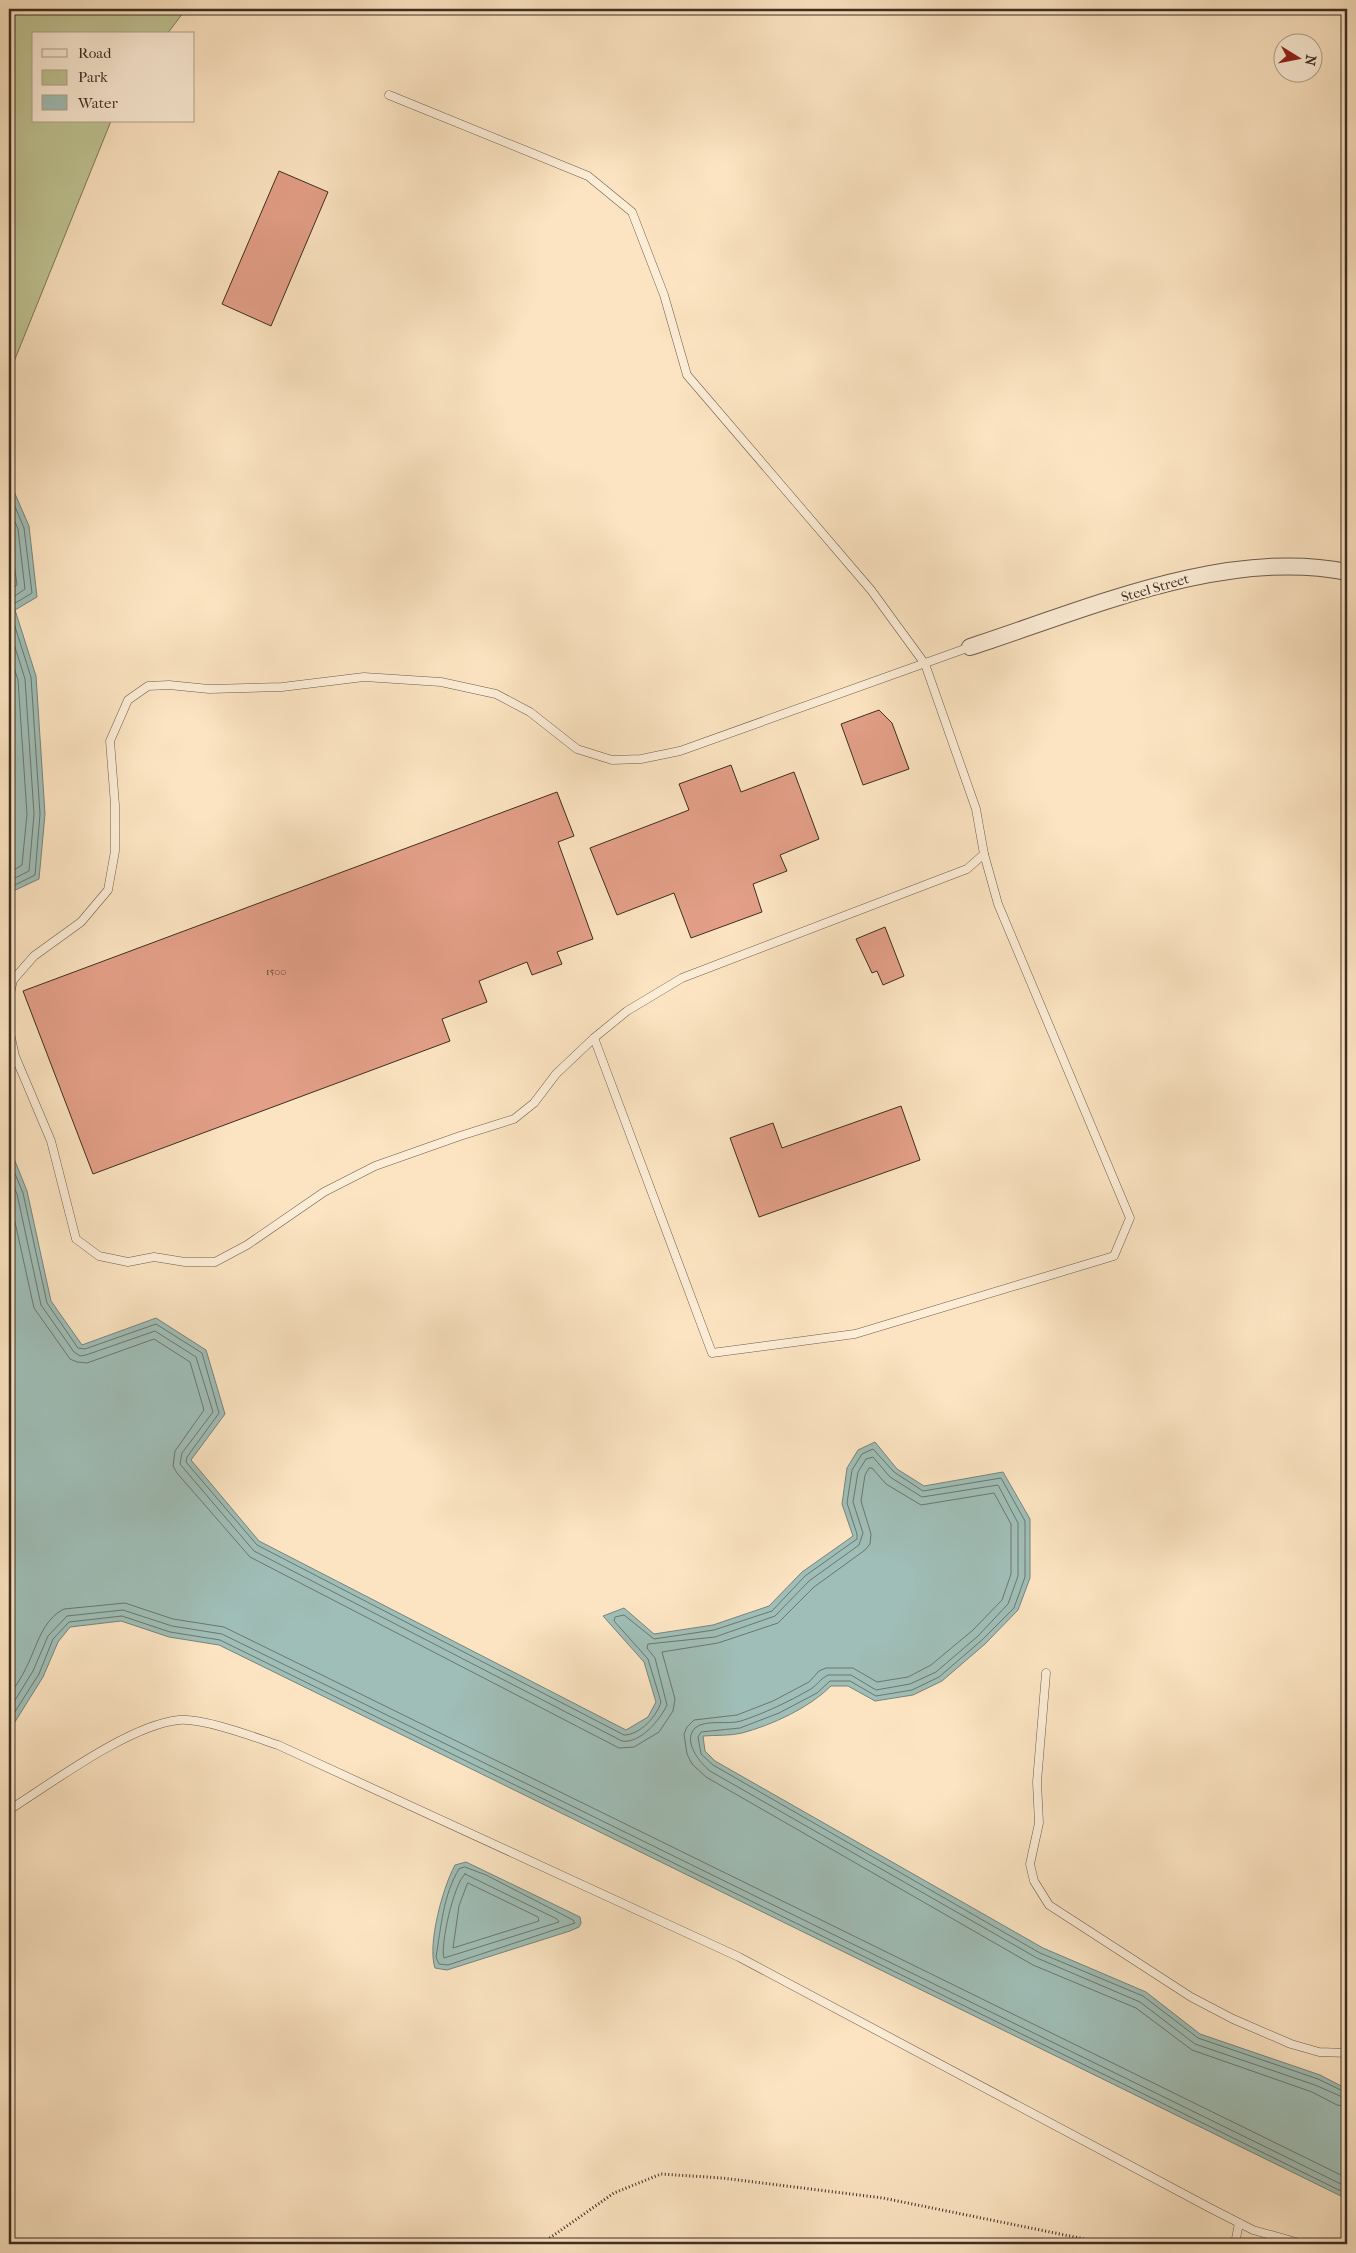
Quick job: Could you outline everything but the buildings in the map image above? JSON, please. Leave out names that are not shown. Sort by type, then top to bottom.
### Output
[{"type":"street","name":"Steel Street","points":[[970,647],[1152,587],[1200,576],[1250,569],[1297,567],[1347,572]]},
{"type":"lane","points":[[389,95],[588,176],[632,212],[664,295],[687,375],[871,590],[925,664],[976,809],[984,854],[998,904],[1130,1218],[1114,1256],[855,1334],[712,1353],[594,1038]]},
{"type":"lane","points":[[9,998],[14,980],[34,956],[81,922],[108,890],[115,851],[115,805],[110,741],[128,700],[148,686],[170,685],[209,689],[282,687],[364,677],[441,682],[496,694],[530,712],[577,749],[612,760],[641,759],[680,751],[970,647]]},
{"type":"lane","points":[[9,1029],[15,1056],[51,1141],[76,1239],[99,1256],[128,1262],[154,1257],[185,1262],[215,1262],[247,1245],[324,1192],[375,1166],[514,1119],[534,1103],[556,1074],[594,1038],[627,1011],[682,978],[967,869],[984,854]]},
{"type":"lane","points":[[1046,1674],[1037,1782],[1039,1823],[1030,1864],[1034,1881],[1049,1905],[1191,1997],[1232,2019],[1291,2044],[1319,2052],[1347,2053]]},
{"type":"lane","points":[[9,1810],[144,1728],[180,1720],[227,1728],[278,1745],[739,1957],[1239,2223],[1253,2230],[1303,2244]]},
{"type":"lane","points":[[1235,2244],[1239,2223]]},
{"type":"path","points":[[541,2244],[614,2193],[661,2174],[722,2178],[883,2198],[1109,2244]]},
{"type":"green space","points":[[9,9],[186,9],[169,32],[32,32],[32,122],[111,122],[9,374]]},
{"type":"water","points":[[9,480],[29,526],[37,597],[15,610],[36,676],[45,814],[39,879],[9,893]]},
{"type":"water","points":[[9,1146],[27,1191],[51,1301],[82,1345],[156,1318],[206,1350],[225,1414],[191,1460],[259,1541],[626,1730],[648,1717],[656,1702],[644,1662],[603,1616],[624,1608],[654,1634],[713,1625],[769,1606],[802,1572],[853,1536],[842,1504],[847,1468],[858,1450],[875,1442],[897,1469],[924,1486],[1003,1472],[1030,1519],[1030,1578],[1018,1610],[985,1644],[942,1681],[913,1695],[875,1701],[848,1686],[831,1686],[790,1715],[754,1730],[737,1734],[703,1736],[705,1751],[715,1761],[1043,1948],[1146,1992],[1200,2034],[1320,2075],[1347,2089],[1347,2199],[219,1645],[169,1637],[121,1621],[70,1627],[58,1642],[43,1677],[13,1725],[9,1727]]},
{"type":"water","points":[[466,1862],[580,1917],[581,1923],[579,1927],[447,1970],[435,1968],[433,1945],[441,1901],[455,1865]]}]
